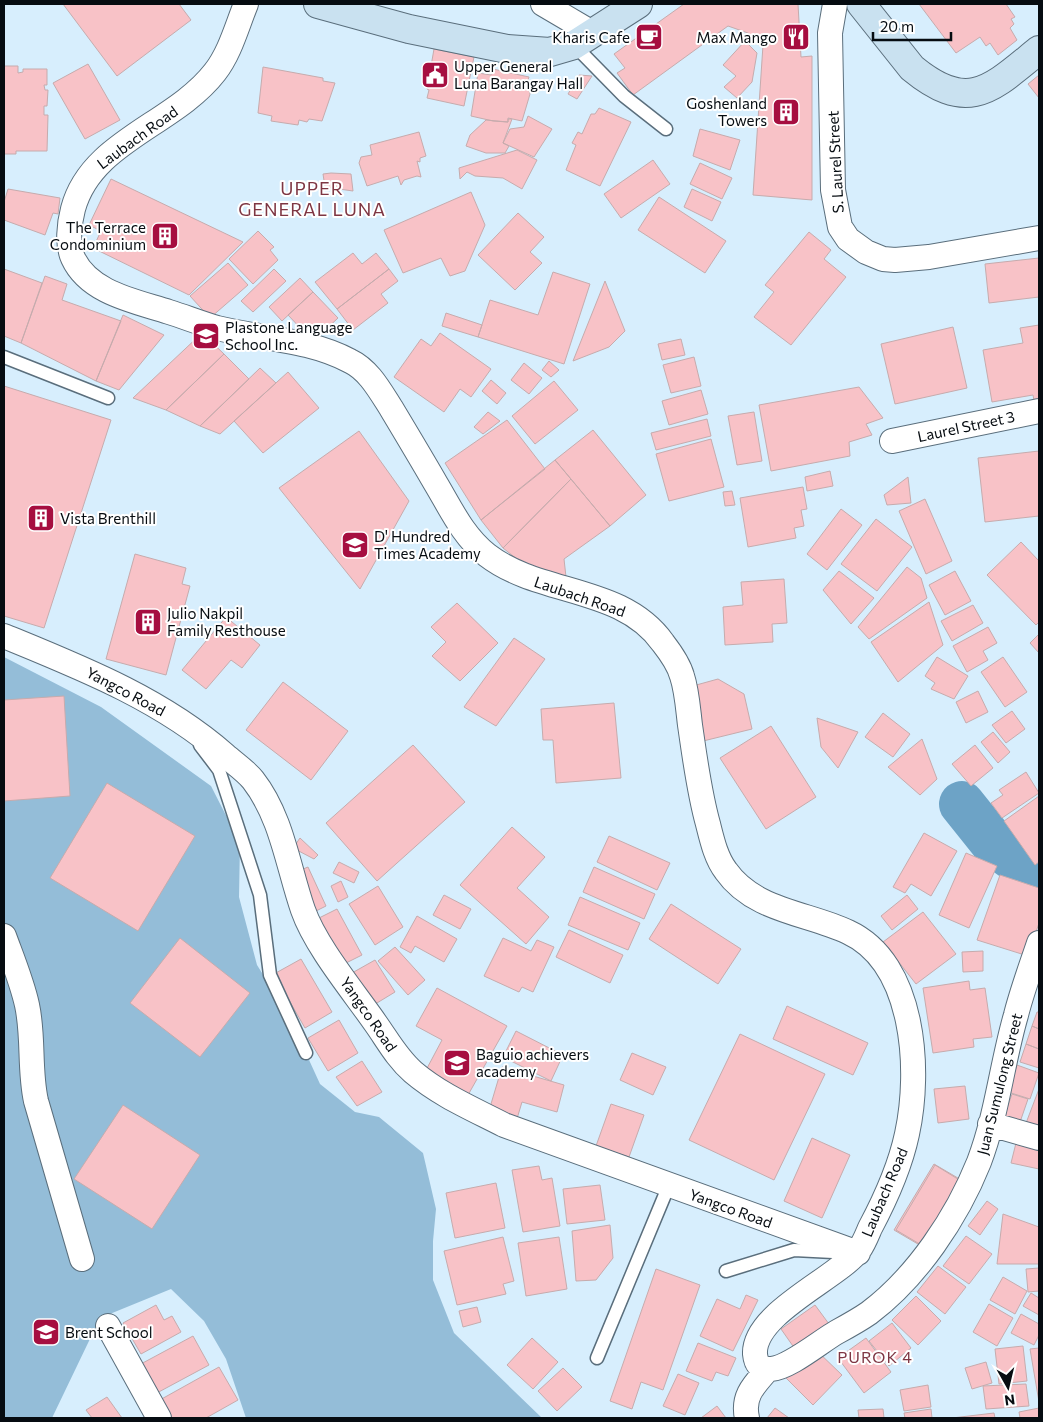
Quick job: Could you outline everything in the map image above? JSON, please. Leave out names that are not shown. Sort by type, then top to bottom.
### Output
[{"type":"main road","points":[[318,4],[409,29],[507,49],[550,52],[584,39],[638,4]]},
{"type":"main road","points":[[861,4],[912,68],[922,76],[954,91],[980,92],[995,86],[1039,50]]},
{"type":"street","name":"Laubach Road","points":[[246,4],[225,55],[218,69],[209,79],[178,107],[105,156],[90,172],[73,207],[69,249],[76,265],[87,277],[104,290],[128,299],[218,328],[308,345],[354,362],[376,384],[468,538],[491,558],[524,577],[614,605],[642,619],[661,640],[681,672],[700,793],[713,844],[724,870],[740,885],[764,901],[792,914],[847,931],[876,949],[894,976],[906,1010],[912,1058],[911,1119],[903,1155],[884,1200],[858,1253],[797,1297],[765,1331],[755,1348],[755,1359],[760,1366],[768,1369]]},
{"type":"street","points":[[543,4],[584,39]]},
{"type":"street","name":"S. Laurel Street","points":[[835,4],[830,33],[833,190],[840,227],[848,238],[866,252],[895,260],[929,257],[1039,238]]},
{"type":"street","name":"Laurel Street 3","points":[[892,441],[1039,410]]},
{"type":"street","name":"Yangco Road","points":[[4,636],[95,673],[182,721],[253,779],[267,802],[277,824],[304,913],[326,952],[356,996],[394,1051],[412,1071],[451,1098],[504,1124],[858,1253]]},
{"type":"street","points":[[4,936],[28,1006],[32,1042],[32,1084],[36,1101],[82,1259]]},
{"type":"street","name":"Juan Sumulong Street","points":[[768,1369],[787,1363],[867,1315],[894,1292],[944,1231],[979,1162],[1016,1015],[1039,943]]},
{"type":"street","points":[[990,1124],[1039,1138]]},
{"type":"street","points":[[108,1326],[159,1418]]},
{"type":"street","points":[[747,1418],[745,1406],[751,1389],[768,1369]]},
{"type":"lane","points":[[584,39],[624,96],[666,129]]},
{"type":"lane","points":[[4,357],[108,398]]},
{"type":"lane","points":[[182,721],[219,770],[260,895],[270,974],[306,1053]]},
{"type":"lane","points":[[597,1358],[669,1185]]},
{"type":"lane","points":[[726,1271],[794,1250],[858,1253]]},
{"type":"shaded area","points":[[4,657],[101,707],[211,786],[240,843],[239,897],[257,965],[289,1016],[320,1084],[355,1112],[379,1117],[423,1153],[436,1209],[433,1241],[433,1280],[454,1333],[542,1418],[246,1418],[226,1359],[204,1321],[171,1289],[100,1318],[52,1418],[4,1418]]},
{"type":"building","points":[[63,4],[179,4],[191,20],[117,76]]},
{"type":"building","name":"Goshenland Towers","points":[[684,4],[798,4],[801,57],[812,56],[812,200],[753,195],[763,45],[748,33],[728,26],[633,95],[617,73],[625,68],[614,54]]},
{"type":"building","points":[[919,4],[1006,4],[1015,17],[1011,19],[1014,24],[1010,28],[1017,40],[998,55],[990,43],[986,46],[980,37],[956,53]]},
{"type":"building","points":[[745,41],[757,53],[752,82],[737,98],[724,87],[736,76],[723,65]]},
{"type":"building","points":[[434,49],[474,57],[464,106],[427,98]]},
{"type":"building","points":[[88,64],[120,120],[85,139],[53,83]]},
{"type":"building","points":[[4,66],[18,66],[18,73],[23,72],[23,69],[47,69],[47,85],[44,85],[45,90],[48,90],[47,106],[44,106],[44,115],[48,115],[47,151],[16,151],[16,154],[4,154]]},
{"type":"building","points":[[263,67],[323,78],[323,81],[335,83],[322,121],[309,119],[307,122],[299,120],[298,125],[271,121],[272,116],[258,113]]},
{"type":"building","points":[[493,69],[529,77],[527,83],[530,94],[522,121],[508,118],[508,122],[493,121],[471,116],[478,73],[491,75]]},
{"type":"building","points":[[579,75],[592,76],[577,99],[568,94]]},
{"type":"building","points":[[1039,75],[1039,98],[1028,84]]},
{"type":"building","points":[[599,108],[631,122],[600,186],[566,170],[576,145],[572,143],[578,132],[582,134],[591,114],[595,114]]},
{"type":"building","points":[[528,116],[552,129],[534,157],[503,143],[510,129],[524,127]]},
{"type":"building","points":[[508,119],[512,119],[503,143],[509,146],[505,153],[486,153],[466,146],[470,135],[486,120],[508,122]]},
{"type":"building","points":[[700,129],[740,140],[730,170],[693,156]]},
{"type":"building","points":[[419,132],[426,156],[420,158],[420,162],[417,161],[421,177],[417,176],[404,180],[401,185],[398,176],[367,186],[359,163],[361,157],[372,155],[370,145]]},
{"type":"building","points":[[517,150],[537,160],[522,189],[503,178],[475,176],[467,172],[460,179],[459,168]]},
{"type":"building","points":[[653,160],[670,184],[621,218],[604,194]]},
{"type":"building","points":[[700,163],[732,178],[722,199],[690,184]]},
{"type":"building","points":[[323,174],[351,174],[353,191],[325,187]]},
{"type":"building","name":"The Terrace Condominium","points":[[111,179],[243,242],[189,295],[93,248],[101,231],[89,225]]},
{"type":"building","points":[[8,189],[60,198],[58,214],[53,213],[45,235],[4,220],[4,202]]},
{"type":"building","points":[[692,189],[721,202],[712,221],[684,207]]},
{"type":"building","points":[[471,192],[485,225],[465,271],[450,276],[441,258],[403,273],[384,230]]},
{"type":"building","points":[[659,197],[726,241],[705,273],[638,230]]},
{"type":"building","points":[[518,213],[544,237],[530,252],[542,263],[515,290],[478,255]]},
{"type":"building","points":[[258,231],[274,247],[270,250],[278,260],[253,284],[229,259]]},
{"type":"building","points":[[809,232],[831,250],[824,259],[846,277],[791,345],[754,317],[774,292],[765,285]]},
{"type":"building","points":[[353,253],[362,264],[376,253],[389,269],[337,309],[315,282]]},
{"type":"building","points":[[1039,258],[1039,297],[989,303],[985,264]]},
{"type":"building","points":[[228,263],[248,285],[210,318],[190,296]]},
{"type":"building","points":[[4,269],[42,283],[21,343],[4,336]]},
{"type":"building","points":[[274,269],[286,281],[253,312],[241,301]]},
{"type":"building","points":[[389,269],[398,281],[381,294],[388,303],[353,330],[337,309]]},
{"type":"building","points":[[553,272],[590,284],[564,364],[478,337],[490,300],[538,315]]},
{"type":"building","points":[[45,276],[67,284],[62,300],[121,321],[96,381],[21,343]]},
{"type":"building","points":[[300,278],[313,292],[282,321],[269,307]]},
{"type":"building","points":[[605,281],[625,331],[609,347],[573,361]]},
{"type":"building","points":[[313,292],[338,318],[322,333],[314,325],[305,333],[288,315]]},
{"type":"building","points":[[446,313],[482,325],[478,337],[442,326]]},
{"type":"building","points":[[123,315],[164,335],[119,390],[96,381]]},
{"type":"building","points":[[1039,325],[1039,405],[1035,406],[1033,395],[992,402],[983,350],[1023,343],[1020,328]]},
{"type":"building","points":[[953,327],[967,388],[895,404],[881,344]]},
{"type":"building","points":[[202,333],[224,354],[166,410],[133,398]]},
{"type":"building","points":[[440,333],[491,369],[471,397],[460,389],[444,412],[394,377],[421,339],[431,346]]},
{"type":"building","points":[[681,339],[685,355],[662,360],[658,344]]},
{"type":"building","points":[[224,354],[249,379],[200,426],[166,410]]},
{"type":"building","points":[[694,357],[701,386],[671,393],[663,365]]},
{"type":"building","points":[[549,361],[559,370],[551,377],[542,370]]},
{"type":"building","points":[[524,363],[542,378],[529,394],[511,380]]},
{"type":"building","points":[[260,368],[276,383],[220,434],[200,426]]},
{"type":"building","points":[[288,372],[319,408],[263,453],[234,421]]},
{"type":"building","points":[[491,380],[506,393],[497,404],[482,391]]},
{"type":"building","points":[[554,381],[578,410],[535,444],[512,416]]},
{"type":"building","name":"Vista Brenthill","points":[[4,386],[111,420],[44,628],[4,616]]},
{"type":"building","points":[[859,387],[883,418],[866,424],[872,435],[849,442],[850,456],[771,471],[759,405]]},
{"type":"building","points":[[701,390],[708,414],[669,425],[662,401]]},
{"type":"building","points":[[488,412],[500,421],[483,434],[474,427]]},
{"type":"building","points":[[754,412],[762,461],[737,465],[728,416]]},
{"type":"building","points":[[707,419],[711,436],[656,450],[651,433]]},
{"type":"building","points":[[507,420],[545,469],[481,520],[445,463]]},
{"type":"building","points":[[593,430],[646,495],[610,526],[555,460]]},
{"type":"building","name":"D' Hundred Times Academy","points":[[359,431],[409,501],[360,589],[279,488]]},
{"type":"building","points":[[711,439],[724,487],[669,501],[656,454]]},
{"type":"building","points":[[1039,451],[1039,516],[985,522],[978,458]]},
{"type":"building","points":[[555,460],[571,479],[503,548],[481,520]]},
{"type":"building","points":[[830,471],[833,486],[807,491],[805,477]]},
{"type":"building","points":[[908,477],[911,503],[887,505],[884,495]]},
{"type":"building","points":[[571,479],[610,526],[564,559],[566,577],[532,571],[503,548]]},
{"type":"building","points":[[803,487],[807,509],[801,510],[804,526],[794,528],[796,538],[748,547],[740,498]]},
{"type":"building","points":[[732,491],[735,505],[725,506],[723,492]]},
{"type":"building","points":[[925,499],[952,561],[926,574],[899,511]]},
{"type":"building","points":[[841,509],[862,525],[827,570],[807,554]]},
{"type":"building","points":[[876,519],[912,547],[877,591],[841,564]]},
{"type":"building","points":[[1021,542],[1039,561],[1039,622],[1036,625],[987,575]]},
{"type":"building","name":"Julio Nakpil Family Resthouse","points":[[135,554],[186,568],[182,584],[190,586],[166,675],[106,659]]},
{"type":"building","points":[[907,567],[921,578],[927,598],[869,639],[858,627]]},
{"type":"building","points":[[839,571],[874,598],[851,624],[823,590]]},
{"type":"building","points":[[955,571],[971,601],[945,615],[929,585]]},
{"type":"building","points":[[784,579],[787,623],[772,624],[773,642],[725,645],[723,607],[743,605],[741,582]]},
{"type":"building","points":[[929,602],[943,645],[898,682],[871,642]]},
{"type":"building","points":[[457,603],[498,643],[460,681],[432,656],[446,642],[431,627]]},
{"type":"building","points":[[973,605],[983,623],[952,641],[941,621]]},
{"type":"building","points":[[226,617],[260,645],[242,668],[231,660],[206,689],[182,670]]},
{"type":"building","points":[[988,627],[997,643],[983,651],[988,660],[967,672],[953,646]]},
{"type":"building","points":[[1039,634],[1039,653],[1030,643]]},
{"type":"building","points":[[514,638],[545,659],[496,726],[464,707]]},
{"type":"building","points":[[937,657],[968,676],[954,699],[931,689],[935,683],[925,676]]},
{"type":"building","points":[[1003,657],[1027,692],[1005,707],[981,672]]},
{"type":"building","points":[[718,679],[744,694],[752,729],[695,743],[689,687]]},
{"type":"building","points":[[283,682],[348,731],[311,780],[246,730]]},
{"type":"building","points":[[978,691],[988,712],[966,723],[956,702]]},
{"type":"building","points":[[64,696],[70,796],[4,801],[4,700]]},
{"type":"building","points":[[614,703],[621,778],[556,783],[553,740],[543,740],[541,709]]},
{"type":"building","points":[[1012,711],[1025,729],[1006,743],[992,725]]},
{"type":"building","points":[[883,713],[910,734],[893,757],[865,737]]},
{"type":"building","points":[[817,718],[858,732],[838,768],[821,747]]},
{"type":"building","points":[[771,726],[816,797],[766,829],[720,758]]},
{"type":"building","points":[[993,732],[1010,752],[998,763],[981,742]]},
{"type":"building","points":[[922,739],[937,779],[920,795],[888,767]]},
{"type":"building","points":[[413,745],[465,802],[377,881],[326,823]]},
{"type":"building","points":[[975,745],[993,768],[971,786],[952,764]]},
{"type":"building","points":[[1026,772],[1039,793],[1002,818],[991,803],[1003,795],[999,790]]},
{"type":"building","points":[[107,783],[195,836],[138,931],[50,878]]},
{"type":"building","points":[[1039,796],[1039,862],[1035,865],[1004,821]]},
{"type":"building","points":[[512,827],[545,857],[517,888],[549,917],[526,944],[460,885]]},
{"type":"building","points":[[924,833],[957,851],[931,896],[911,884],[905,893],[893,887]]},
{"type":"building","points":[[609,836],[670,863],[657,890],[597,862]]},
{"type":"building","points":[[300,838],[318,855],[314,859],[293,848]]},
{"type":"building","points":[[966,853],[997,866],[969,928],[939,915]]},
{"type":"building","points":[[339,862],[359,872],[354,883],[333,873]]},
{"type":"building","points":[[308,867],[326,906],[314,912],[296,872]]},
{"type":"building","points":[[594,867],[655,894],[644,919],[583,892]]},
{"type":"building","points":[[1000,875],[1039,888],[1039,923],[1028,956],[977,940]]},
{"type":"building","points":[[341,881],[348,897],[338,902],[331,886]]},
{"type":"building","points":[[378,886],[403,927],[375,945],[349,904]]},
{"type":"building","points":[[444,895],[471,909],[460,929],[433,915]]},
{"type":"building","points":[[907,895],[918,909],[892,930],[881,916]]},
{"type":"building","points":[[580,897],[640,923],[628,950],[568,925]]},
{"type":"building","points":[[671,904],[741,949],[718,984],[649,939]]},
{"type":"building","points":[[337,909],[362,955],[340,966],[315,920]]},
{"type":"building","points":[[923,912],[956,954],[916,984],[883,942]]},
{"type":"building","points":[[417,916],[457,939],[444,962],[415,946],[411,953],[400,947]]},
{"type":"building","points":[[569,930],[623,955],[610,983],[556,957]]},
{"type":"building","points":[[180,938],[250,993],[200,1057],[130,1003]]},
{"type":"building","points":[[503,938],[531,951],[537,940],[554,947],[533,992],[522,987],[519,992],[484,976]]},
{"type":"building","points":[[395,947],[425,980],[408,995],[378,961]]},
{"type":"building","points":[[983,951],[983,971],[963,972],[962,952]]},
{"type":"building","points":[[301,959],[332,1012],[305,1028],[274,974]]},
{"type":"building","points":[[375,960],[395,992],[372,1006],[352,973]]},
{"type":"building","points":[[969,981],[970,990],[985,988],[992,1037],[973,1039],[974,1047],[933,1053],[923,988]]},
{"type":"building","points":[[437,988],[507,1026],[468,1095],[425,1072],[442,1040],[416,1026]]},
{"type":"building","points":[[787,1006],[868,1043],[853,1075],[773,1039]]},
{"type":"building","points":[[1037,1012],[1039,1012],[1039,1029],[1032,1026]]},
{"type":"building","points":[[339,1020],[358,1053],[328,1071],[308,1038]]},
{"type":"building","points":[[1032,1026],[1039,1029],[1039,1049],[1026,1044]]},
{"type":"building","points":[[516,1031],[563,1055],[551,1081],[503,1057]]},
{"type":"building","points":[[740,1034],[825,1074],[774,1180],[689,1140]]},
{"type":"building","points":[[1026,1044],[1039,1049],[1039,1068],[1020,1062]]},
{"type":"building","points":[[632,1053],[666,1067],[653,1095],[620,1080]]},
{"type":"building","points":[[362,1061],[382,1092],[357,1106],[336,1077]]},
{"type":"building","points":[[1017,1065],[1039,1073],[1030,1099],[1008,1092]]},
{"type":"building","points":[[502,1067],[564,1085],[557,1112],[522,1102],[516,1122],[488,1114]]},
{"type":"building","points":[[965,1086],[969,1119],[938,1123],[934,1089]]},
{"type":"building","points":[[1039,1089],[1039,1137],[1023,1131]]},
{"type":"building","points":[[1012,1094],[1028,1099],[1019,1125],[1003,1120]]},
{"type":"building","points":[[611,1104],[644,1115],[629,1157],[596,1146]]},
{"type":"building","points":[[123,1105],[200,1155],[152,1229],[74,1179]]},
{"type":"building","points":[[812,1138],[850,1155],[822,1218],[784,1201]]},
{"type":"building","points":[[1017,1139],[1039,1145],[1039,1169],[1011,1163]]},
{"type":"building","points":[[934,1164],[963,1181],[923,1247],[894,1230]]},
{"type":"building","points":[[935,1165],[961,1181],[923,1246],[896,1230]]},
{"type":"building","points":[[539,1166],[542,1180],[552,1178],[560,1226],[523,1232],[512,1170]]},
{"type":"building","points":[[496,1183],[505,1228],[455,1238],[446,1193]]},
{"type":"building","points":[[600,1185],[605,1220],[567,1224],[563,1189]]},
{"type":"building","points":[[987,1201],[998,1209],[980,1235],[968,1226]]},
{"type":"building","points":[[1003,1214],[1039,1227],[1039,1264],[997,1264]]},
{"type":"building","points":[[610,1225],[613,1258],[596,1280],[576,1281],[572,1231]]},
{"type":"building","points":[[966,1236],[992,1254],[969,1284],[943,1266]]},
{"type":"building","points":[[503,1237],[514,1281],[503,1284],[506,1294],[457,1305],[444,1251]]},
{"type":"building","points":[[559,1237],[567,1289],[526,1296],[518,1243]]},
{"type":"building","points":[[938,1266],[966,1287],[945,1314],[917,1292]]},
{"type":"building","points":[[1039,1268],[1039,1291],[1028,1292],[1026,1269]]},
{"type":"building","points":[[656,1269],[700,1285],[663,1390],[641,1382],[632,1409],[610,1401]]},
{"type":"building","points":[[1003,1277],[1027,1291],[1015,1314],[990,1300]]},
{"type":"building","points":[[1031,1293],[1039,1298],[1039,1315],[1023,1306]]},
{"type":"building","points":[[746,1295],[758,1300],[733,1351],[700,1336],[717,1299],[740,1309]]},
{"type":"building","points":[[916,1296],[941,1321],[918,1345],[892,1320]]},
{"type":"building","points":[[989,1304],[1013,1318],[997,1346],[973,1332]]},
{"type":"building","points":[[156,1305],[164,1320],[172,1316],[181,1332],[141,1354],[123,1323]]},
{"type":"building","points":[[815,1305],[829,1324],[795,1349],[781,1329]]},
{"type":"building","points":[[477,1307],[481,1322],[463,1327],[459,1311]]},
{"type":"building","points":[[1021,1314],[1039,1324],[1039,1335],[1034,1345],[1011,1333]]},
{"type":"building","points":[[892,1323],[911,1348],[889,1366],[869,1341]]},
{"type":"building","points":[[193,1336],[209,1365],[155,1394],[139,1365]]},
{"type":"building","points":[[532,1338],[558,1362],[533,1389],[507,1365]]},
{"type":"building","points":[[866,1338],[891,1372],[864,1393],[838,1358]]},
{"type":"building","points":[[698,1343],[736,1358],[728,1376],[716,1372],[712,1381],[686,1371]]},
{"type":"building","points":[[1023,1346],[1027,1381],[999,1384],[995,1349]]},
{"type":"building","points":[[1039,1348],[1039,1402],[1030,1349]]},
{"type":"building","points":[[815,1349],[842,1375],[813,1405],[786,1378]]},
{"type":"building","points":[[986,1362],[992,1383],[972,1389],[965,1368]]},
{"type":"building","points":[[219,1367],[238,1400],[206,1418],[168,1418],[158,1401]]},
{"type":"building","points":[[563,1368],[582,1387],[557,1411],[538,1391]]},
{"type":"building","points":[[678,1374],[699,1383],[685,1415],[663,1406]]},
{"type":"building","points":[[1026,1384],[1029,1406],[986,1409],[983,1386]]},
{"type":"building","points":[[928,1385],[931,1407],[904,1411],[900,1390]]},
{"type":"building","points":[[107,1397],[122,1418],[92,1418],[86,1410]]},
{"type":"building","points":[[717,1406],[726,1418],[701,1418]]},
{"type":"building","points":[[775,1408],[789,1418],[767,1418]]},
{"type":"building","points":[[1039,1408],[1039,1418],[1020,1418],[1019,1412]]},
{"type":"building","points":[[883,1409],[884,1418],[859,1418],[858,1410]]},
{"type":"building","points":[[931,1409],[932,1418],[905,1418],[904,1413]]},
{"type":"building","points":[[994,1413],[995,1418],[952,1418]]},
{"type":"waterway","points":[[962,804],[994,844],[1039,876]]},
{"type":"place","name":"Kharis Cafe","points":[[649,37]]},
{"type":"place","name":"Max Mango","points":[[796,37]]},
{"type":"place","name":"Upper General Luna Barangay Hall","points":[[435,75]]},
{"type":"place","name":"Goshenland Towers","points":[[786,112]]},
{"type":"place","name":"The Terrace Condominium","points":[[165,236]]},
{"type":"place","name":"Plastone Language School Inc.","points":[[206,336]]},
{"type":"place","name":"Vista Brenthill","points":[[41,518]]},
{"type":"place","name":"D' Hundred Times Academy","points":[[355,545]]},
{"type":"place","name":"Julio Nakpil Family Resthouse","points":[[148,622]]},
{"type":"place","name":"Baguio achievers academy","points":[[457,1063]]},
{"type":"place","name":"Brent School","points":[[46,1332]]},
{"type":"district","name":"UPPER GENERAL LUNA","points":[[312,198]]},
{"type":"district","name":"PUROK 4","points":[[875,1356]]}]
